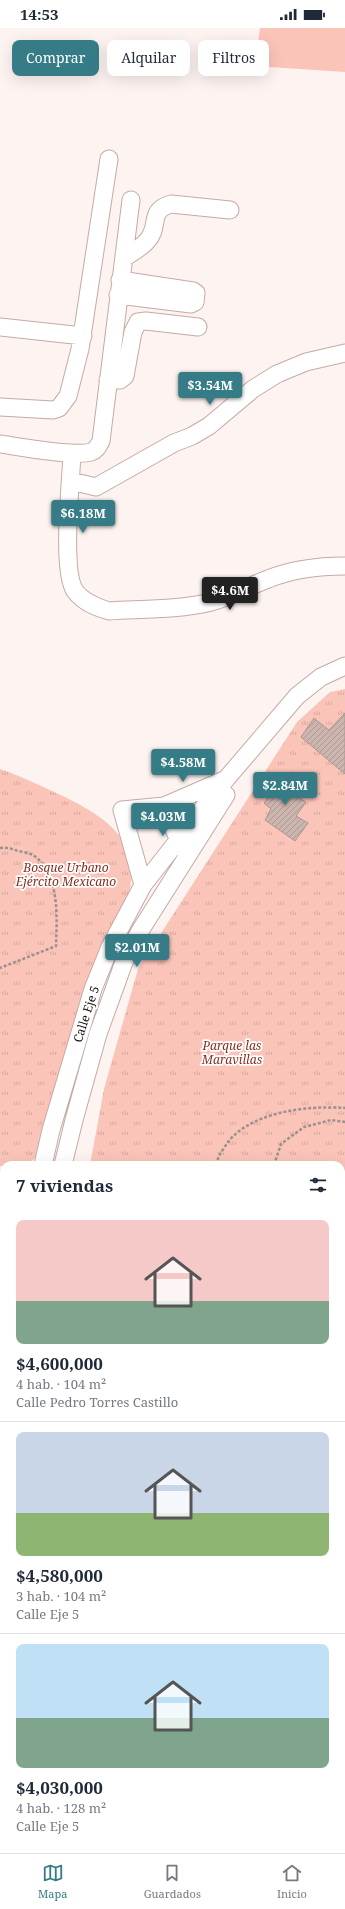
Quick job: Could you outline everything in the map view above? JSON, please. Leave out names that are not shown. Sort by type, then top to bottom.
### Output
[{"type":"street","points":[[0,407],[53,410],[60,408],[68,396],[82,336],[108,158]]},
{"type":"street","points":[[0,444],[72,453],[90,452],[97,449],[101,441],[131,200]]},
{"type":"street","points":[[124,258],[148,241],[154,228],[157,212],[162,207],[171,204],[230,210]]},
{"type":"street","points":[[108,380],[120,380],[125,376],[133,332],[138,322],[146,321],[198,327]]},
{"type":"street","points":[[0,327],[82,336]]},
{"type":"street","points":[[71,481],[96,487],[174,442],[192,436],[253,389],[277,374],[306,362],[345,353]]},
{"type":"street","points":[[72,453],[67,560],[69,580],[75,591],[84,600],[95,607],[109,611],[195,605],[230,596],[268,578],[289,572],[317,566],[345,566]]},
{"type":"street","points":[[144,885],[122,810],[164,806],[231,780],[247,757],[297,696],[322,677],[345,666]]},
{"type":"street","name":"Calle Eje 5","points":[[45,1161],[52,1130],[93,989],[110,947],[144,885],[180,839],[231,780]]},
{"type":"street","name":"Calle Eje 5","points":[[64,1161],[98,1034],[119,974],[140,930],[186,859],[231,780]]},
{"type":"street","points":[[164,806],[180,839],[186,859]]},
{"type":"path","points":[[0,848],[6,847],[32,854],[42,863],[55,896],[56,926],[56,946],[0,968]]},
{"type":"path","points":[[217,1161],[228,1141],[246,1125],[289,1111],[324,1107],[345,1108]]},
{"type":"path","points":[[275,1161],[281,1144],[304,1127],[331,1120],[345,1122]]},
{"type":"green space","points":[[260,28],[345,28],[345,72],[269,67],[269,40],[258,40]]},
{"type":"green space","name":"Parque las Maravillas","points":[[345,689],[345,1161],[91,1161],[104,1089],[138,969],[297,722],[330,692]]},
{"type":"green space","name":"Bosque Urbano Ejército Mexicano","points":[[0,769],[81,805],[107,823],[117,833],[125,845],[130,859],[131,875],[129,894],[39,1154],[31,1161],[0,1161]]},
{"type":"building","points":[[345,713],[345,774],[301,737],[314,718],[329,730]]},
{"type":"building","points":[[286,773],[302,783],[294,795],[306,802],[296,816],[308,823],[295,841],[265,820],[271,809],[264,803],[272,793],[263,786],[269,776],[280,782]]}]
